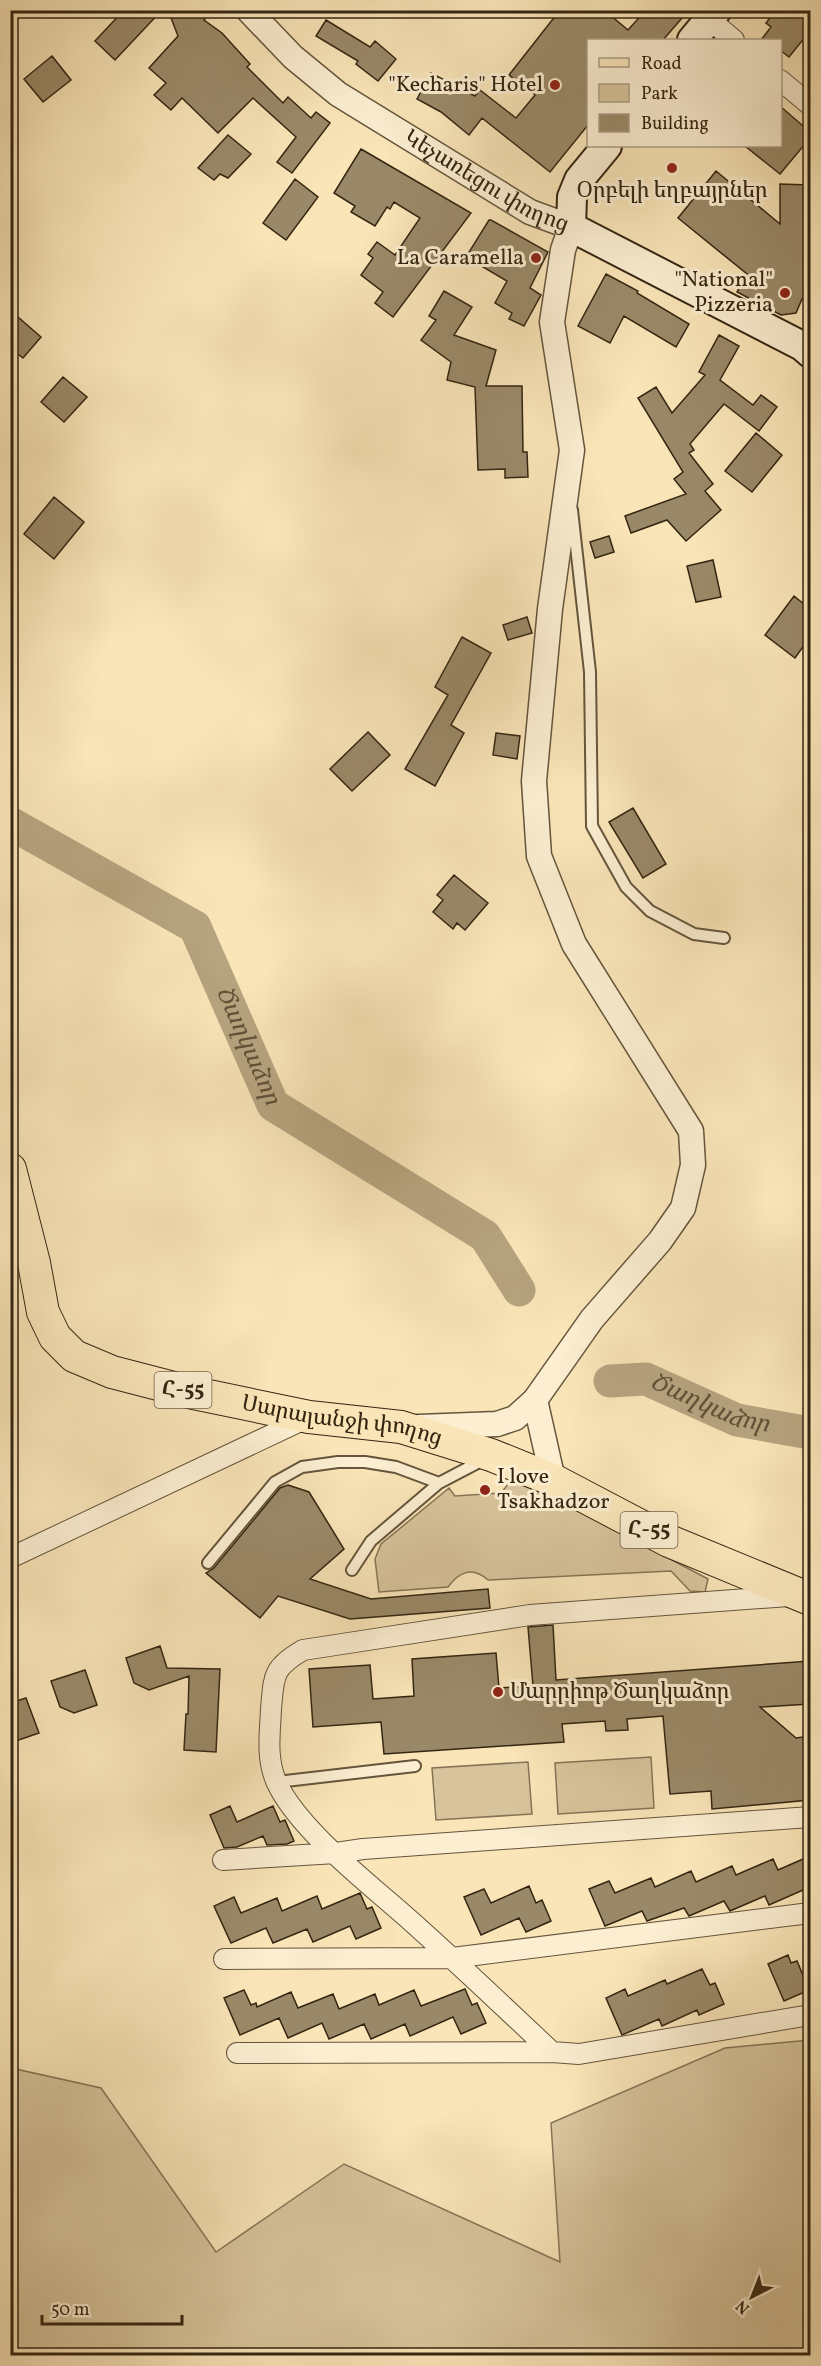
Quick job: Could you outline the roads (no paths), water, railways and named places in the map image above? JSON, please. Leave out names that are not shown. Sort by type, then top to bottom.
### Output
[{"type":"main road","points":[[571,227],[572,196],[579,180],[606,147]]},
{"type":"main road","name":"Կեչառեցու փողոց","points":[[571,227],[807,344]]},
{"type":"main road","name":"Սարալանջի փողոց","points":[[10,1169],[34,1263],[43,1312],[56,1337],[74,1356],[112,1372],[156,1383],[309,1417],[401,1427],[491,1455]]},
{"type":"main road","name":"Հ-55","points":[[491,1455],[553,1480],[669,1541],[804,1597]]},
{"type":"street","name":"Կեչառեցու փողոց","points":[[248,10],[293,57],[338,94],[530,212],[571,227]]},
{"type":"street","points":[[706,24],[732,39]]},
{"type":"street","points":[[782,82],[810,105]]},
{"type":"street","points":[[401,1427],[497,1424],[515,1418],[535,1400],[592,1319],[660,1241],[683,1208],[693,1165],[691,1131],[574,944],[539,856],[534,781],[550,609],[572,450],[552,322],[562,250],[571,227]]},
{"type":"street","points":[[535,1400],[553,1480]]},
{"type":"street","points":[[10,1558],[309,1417]]},
{"type":"street","points":[[552,2052],[336,1853],[295,1812],[277,1782],[268,1754],[274,1678],[285,1661],[303,1650],[530,1615],[804,1597]]},
{"type":"street","points":[[223,1860],[810,1817]]},
{"type":"street","points":[[224,1959],[452,1958],[810,1913]]},
{"type":"street","points":[[237,2053],[552,2052],[579,2054],[603,2052],[810,2015]]},
{"type":"lane","points":[[568,483],[590,672],[592,826],[626,886],[650,911],[694,934],[724,938]]},
{"type":"lane","points":[[352,1570],[371,1541],[439,1483],[491,1455]]},
{"type":"lane","points":[[208,1563],[275,1482],[302,1467],[338,1462],[364,1462],[396,1467],[439,1483]]},
{"type":"lane","points":[[277,1782],[415,1766]]},
{"type":"waterway","name":"Ծաղկաձոր","points":[[10,823],[195,927],[273,1105],[485,1236],[519,1290]]},
{"type":"waterway","name":"Ծաղկաձոր","points":[[610,1381],[646,1379],[737,1420],[810,1433]]},
{"type":"place","name":"\"Kecharis\" Hotel","points":[[555,85]]},
{"type":"place","name":"Օրբելի եղբայրներ","points":[[672,168]]},
{"type":"place","name":"La Caramella","points":[[536,258]]},
{"type":"place","name":"\"National\" Pizzeria","points":[[785,293]]},
{"type":"place","name":"I love Tsakhadzor","points":[[485,1490]]},
{"type":"place","name":"Մարրիոթ Ծաղկաձոր","points":[[498,1692]]}]
